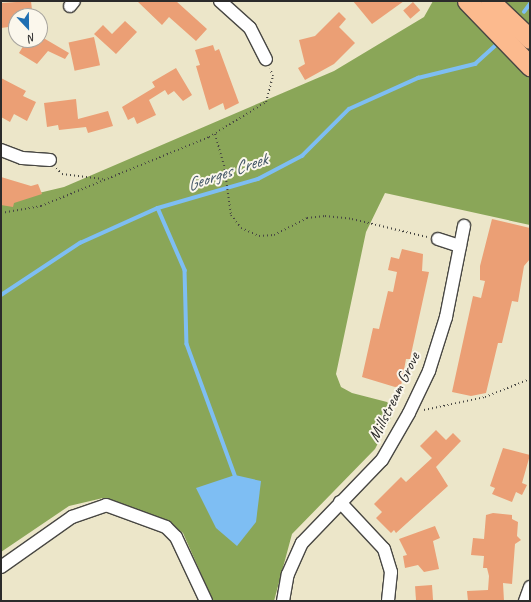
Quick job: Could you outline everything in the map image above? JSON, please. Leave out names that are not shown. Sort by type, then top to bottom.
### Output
[{"type":"main road","points":[[468,1],[530,66]]},
{"type":"main road","points":[[490,1],[530,39]]},
{"type":"street","points":[[220,1],[250,28],[266,59]]},
{"type":"street","points":[[1,150],[22,158],[50,160]]},
{"type":"street","name":"Millstream Grove","points":[[283,601],[294,556],[340,502],[382,460],[409,413],[429,371],[446,317],[464,226]]},
{"type":"street","points":[[438,239],[460,246]]},
{"type":"street","points":[[340,502],[384,549],[392,572],[388,601]]},
{"type":"street","points":[[1,567],[72,517],[106,505],[166,527],[176,537],[206,601]]},
{"type":"street","points":[[525,601],[530,587]]},
{"type":"path","points":[[1,213],[41,206],[215,134],[266,102],[273,76],[266,59]]},
{"type":"path","points":[[215,134],[224,165],[231,215],[241,228],[259,236],[274,235],[307,218],[325,216],[438,239]]},
{"type":"path","points":[[50,160],[62,174],[104,179]]},
{"type":"path","points":[[409,413],[485,397],[530,379]]},
{"type":"green space","points":[[433,1],[530,1],[530,225],[385,193],[366,232],[336,374],[341,387],[352,393],[387,402],[392,408],[391,418],[375,449],[292,534],[274,601],[213,601],[183,533],[169,522],[103,498],[69,506],[1,552],[1,202],[64,187],[334,71],[424,17]]},
{"type":"water","points":[[235,475],[261,481],[256,522],[237,546],[216,528],[196,488]]},
{"type":"building","points":[[31,1],[32,8],[8,8],[8,27],[1,28],[1,3]]},
{"type":"building","points":[[137,1],[176,1],[207,29],[196,41],[169,17],[162,25]]},
{"type":"building","points":[[353,1],[404,1],[372,24]]},
{"type":"building","points":[[413,2],[420,10],[410,19],[403,11]]},
{"type":"building","points":[[339,12],[346,19],[339,27],[355,43],[334,64],[305,80],[298,68],[305,64],[299,40],[315,36]]},
{"type":"building","points":[[125,21],[137,32],[116,54],[94,34],[103,25],[112,34]]},
{"type":"building","points":[[94,37],[100,65],[75,71],[69,42]]},
{"type":"building","points":[[48,41],[69,53],[65,59],[48,51],[37,64],[19,53],[22,48],[48,48]]},
{"type":"building","points":[[213,45],[215,51],[219,49],[239,103],[225,110],[223,103],[209,110],[196,66],[200,65],[195,50]]},
{"type":"building","points":[[176,68],[192,95],[183,101],[174,91],[168,95],[165,90],[149,100],[156,115],[137,124],[134,117],[128,120],[122,107],[155,87],[152,82]]},
{"type":"building","points":[[1,78],[26,91],[23,96],[36,102],[27,121],[14,114],[10,122],[1,117]]},
{"type":"building","points":[[76,99],[78,119],[108,111],[113,126],[88,133],[86,127],[59,130],[58,125],[47,127],[44,103]]},
{"type":"building","points":[[1,177],[31,186],[38,184],[42,194],[14,203],[13,207],[1,205]]},
{"type":"building","points":[[492,219],[530,228],[530,259],[524,266],[518,302],[512,301],[502,343],[498,343],[486,393],[471,396],[452,392],[473,296],[481,298],[485,281],[480,280],[480,266]]},
{"type":"building","points":[[402,249],[423,254],[422,271],[429,272],[410,359],[406,359],[401,386],[395,387],[362,377],[373,328],[379,329],[388,291],[393,292],[397,272],[388,270],[391,257],[399,259]]},
{"type":"building","points":[[436,430],[446,440],[453,433],[461,441],[436,467],[448,486],[396,533],[394,530],[391,533],[376,518],[382,512],[374,504],[401,477],[406,482],[432,458],[420,446]]},
{"type":"building","points":[[503,448],[530,455],[522,483],[527,485],[522,495],[516,492],[512,502],[492,494],[495,488],[490,486]]},
{"type":"building","points":[[493,513],[512,515],[512,519],[518,522],[517,536],[521,540],[515,544],[512,584],[503,583],[504,601],[468,601],[467,591],[488,590],[489,576],[487,568],[483,568],[484,556],[471,555],[473,538],[484,539],[486,515]]},
{"type":"building","points":[[435,526],[440,538],[433,541],[439,569],[424,572],[418,565],[405,568],[403,556],[407,555],[399,539]]},
{"type":"building","points":[[432,585],[433,601],[416,601],[415,586]]},
{"type":"waterway","name":"Georges Creek","points":[[524,12],[530,4]]},
{"type":"waterway","name":"Georges Creek","points":[[1,295],[80,243],[158,208],[258,179],[302,156],[349,109],[418,78],[475,64],[495,46]]},
{"type":"waterway","points":[[158,208],[185,270],[187,344],[235,475]]}]
